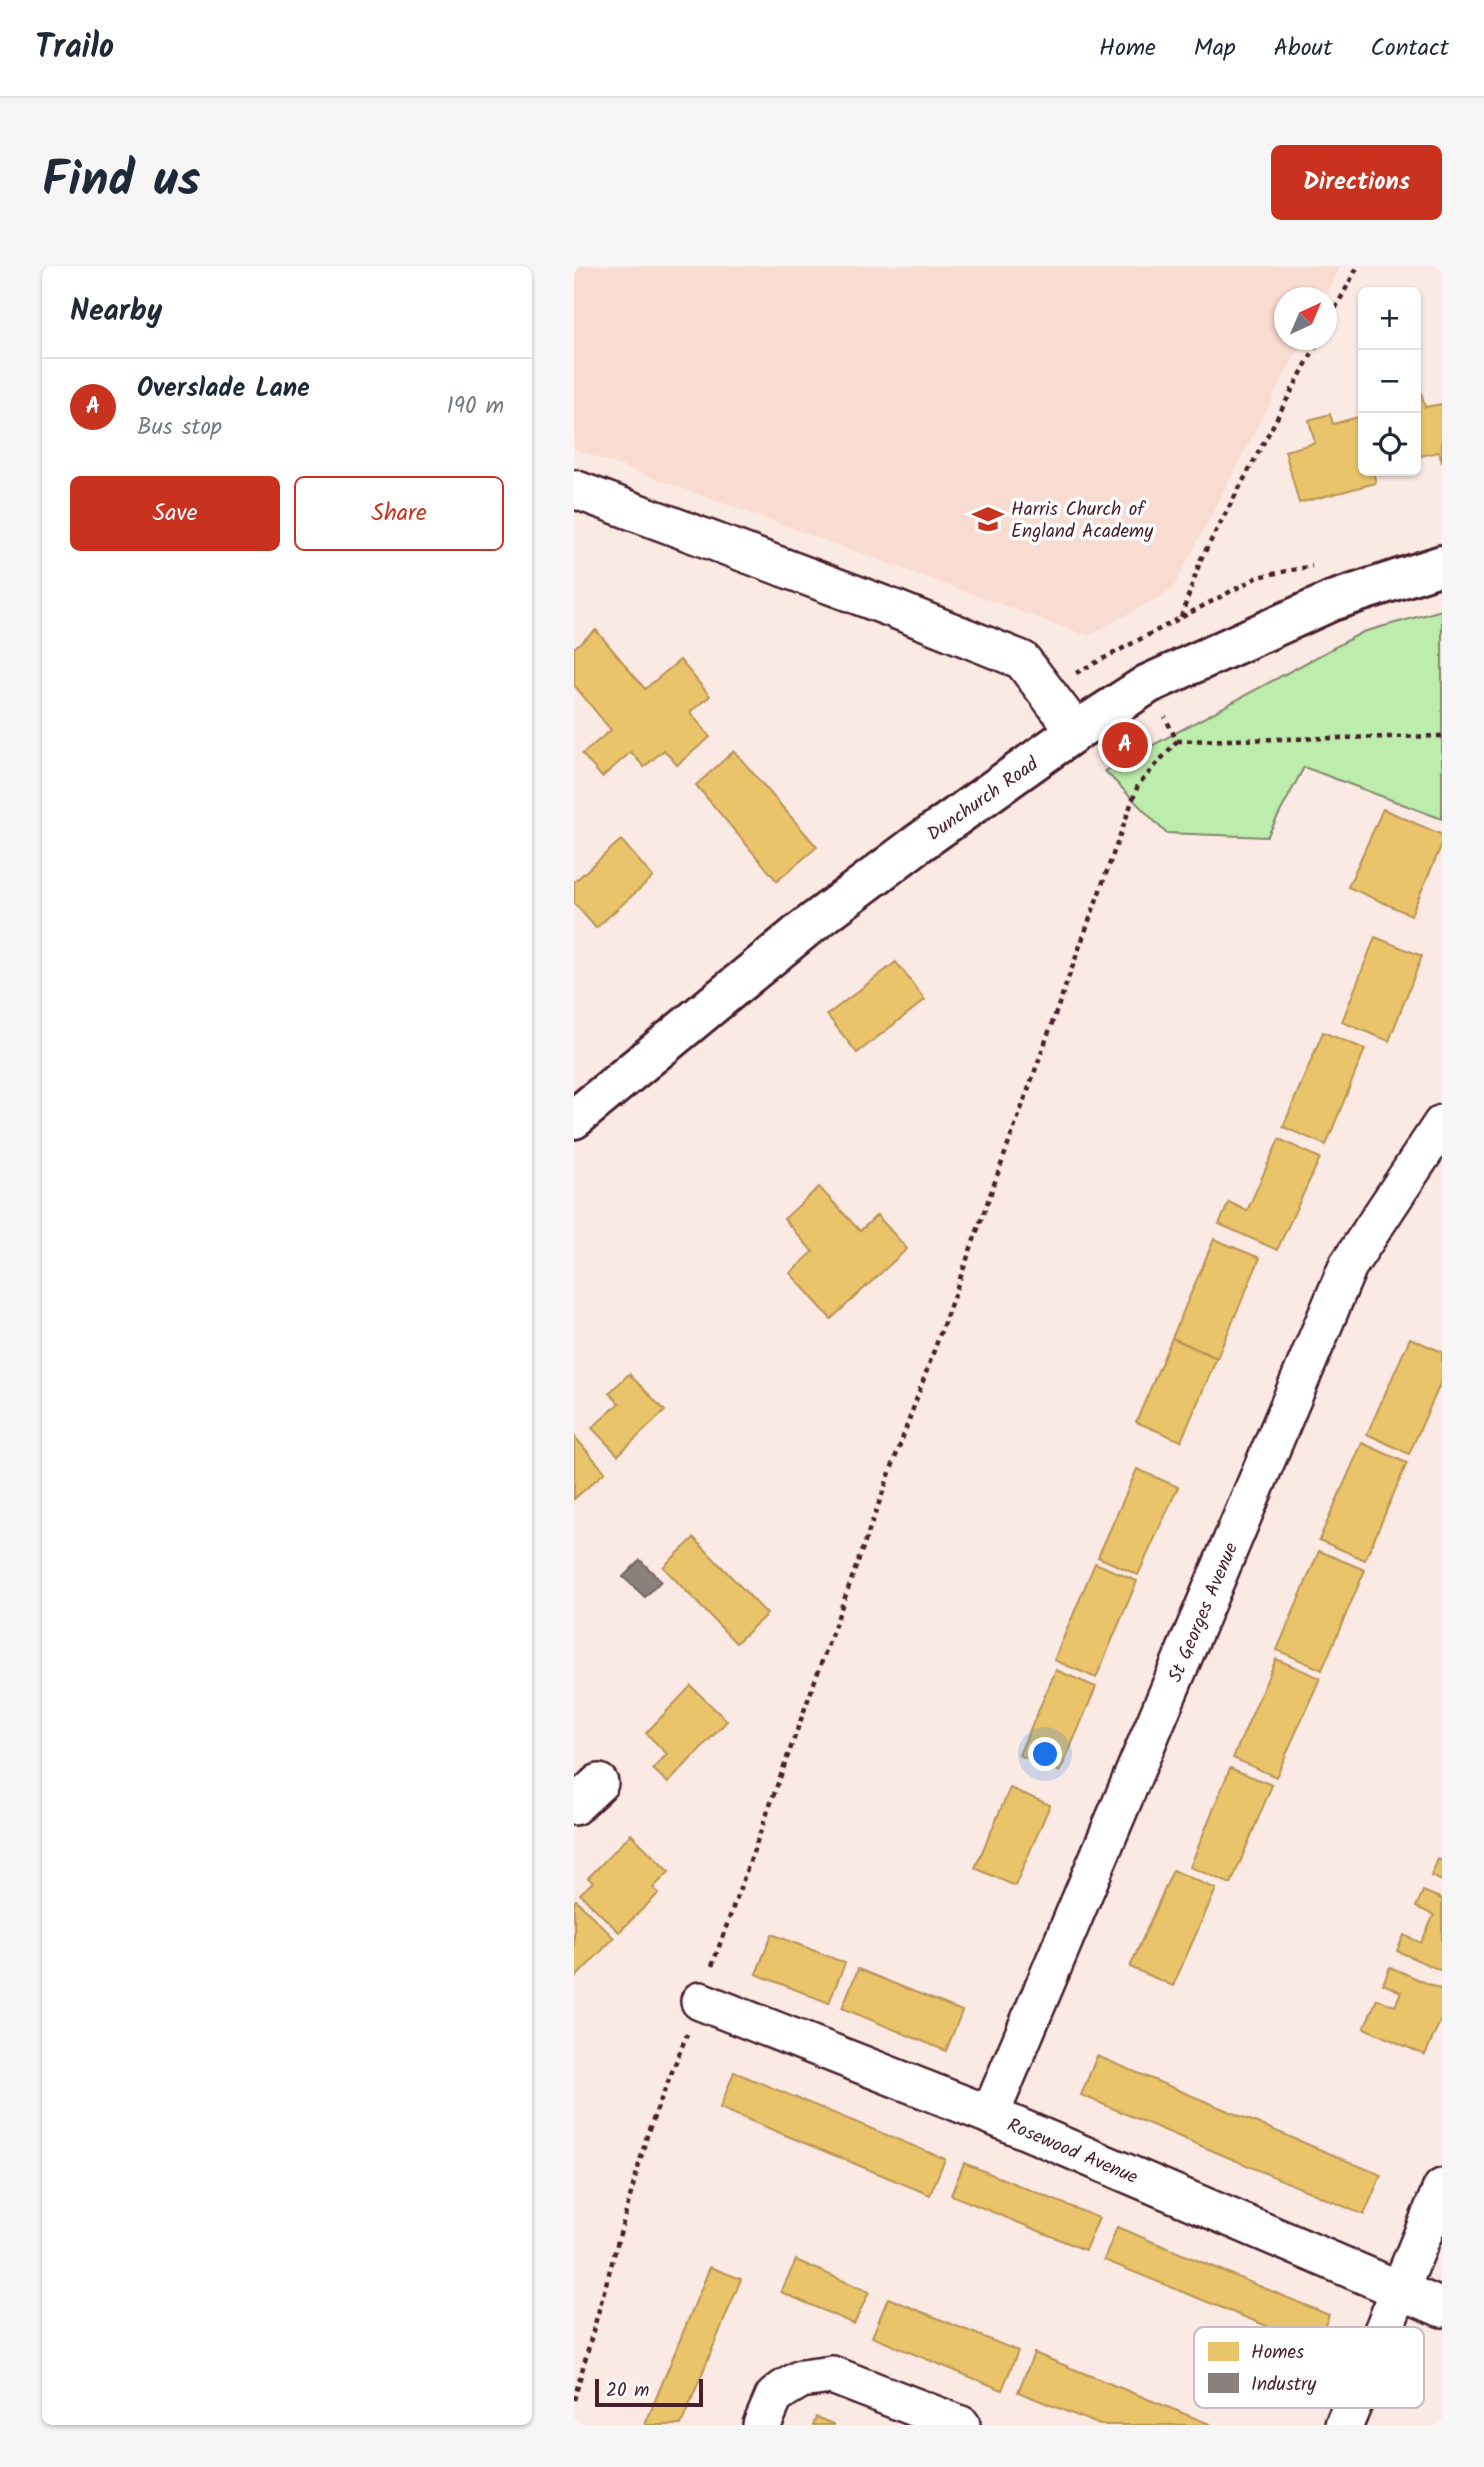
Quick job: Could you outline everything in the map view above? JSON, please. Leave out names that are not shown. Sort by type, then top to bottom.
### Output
[{"type":"highway","name":"Dunchurch Road","points":[[574,1119],[802,931],[916,845],[1147,684],[1332,601],[1442,565]]},
{"type":"street","points":[[574,489],[1023,660],[1076,731]]},
{"type":"street","name":"St Georges Avenue","points":[[990,2115],[1348,1266],[1442,1124]]},
{"type":"street","name":"Rosewood Avenue","points":[[700,2001],[990,2115],[1442,2308]]},
{"type":"street","points":[[1384,2327],[1442,2188]]},
{"type":"street","points":[[762,2425],[774,2397],[784,2389],[801,2379],[832,2375],[961,2425]]},
{"type":"street","points":[[1344,2425],[1351,2408]]},
{"type":"path","points":[[1337,305],[1358,266]]},
{"type":"path","points":[[1181,618],[1201,559],[1314,350]]},
{"type":"path","points":[[1147,684],[1177,741]]},
{"type":"path","points":[[574,2400],[648,2132],[700,2001],[1138,785],[1177,741],[1442,736]]},
{"type":"shaded area","name":"Harris Church of England Academy","points":[[574,266],[1341,266],[1330,287],[1274,287],[1274,350],[1298,350],[1172,590],[1088,636],[574,449]]},
{"type":"green space","points":[[1442,610],[1442,819],[1304,767],[1267,837],[1166,833],[1105,771],[1363,632]]},
{"type":"building: Homes","points":[[1421,392],[1425,407],[1442,404],[1442,463],[1439,452],[1421,456]]},
{"type":"building: Homes","points":[[1330,414],[1333,424],[1358,417],[1358,476],[1374,476],[1376,483],[1299,503],[1285,451],[1315,443],[1309,420]]},
{"type":"building: Homes","points":[[596,630],[645,689],[680,660],[710,696],[690,712],[710,737],[677,765],[664,750],[644,767],[631,752],[602,777],[582,754],[611,730],[574,685],[574,648]]},
{"type":"building: Homes","points":[[734,751],[817,847],[777,881],[696,785]]},
{"type":"building: Homes","points":[[1383,809],[1442,835],[1442,844],[1411,915],[1348,887]]},
{"type":"building: Homes","points":[[621,840],[653,877],[596,928],[574,903],[574,882]]},
{"type":"building: Homes","points":[[1375,937],[1422,956],[1389,1041],[1342,1022]]},
{"type":"building: Homes","points":[[896,962],[925,1000],[857,1053],[827,1015]]},
{"type":"building: Homes","points":[[1323,1032],[1365,1049],[1326,1145],[1283,1127]]},
{"type":"building: Homes","points":[[1279,1139],[1320,1158],[1277,1250],[1219,1224],[1229,1202],[1247,1211]]},
{"type":"building: Homes","points":[[819,1187],[860,1231],[877,1215],[907,1249],[831,1319],[790,1273],[813,1252],[784,1219]]},
{"type":"building: Homes","points":[[1214,1239],[1260,1258],[1217,1358],[1172,1338]]},
{"type":"building: Homes","points":[[1172,1338],[1217,1358],[1181,1441],[1136,1422]]},
{"type":"building: Homes","points":[[1410,1338],[1442,1352],[1442,1380],[1409,1454],[1367,1434]]},
{"type":"building: Homes","points":[[629,1374],[665,1411],[618,1455],[592,1428],[619,1403],[609,1393]]},
{"type":"building: Homes","points":[[574,1436],[605,1472],[574,1499]]},
{"type":"building: Homes","points":[[1362,1443],[1407,1463],[1365,1560],[1319,1540]]},
{"type":"building: Homes","points":[[1137,1469],[1178,1487],[1138,1575],[1098,1557]]},
{"type":"building: Homes","points":[[694,1538],[767,1614],[736,1643],[663,1567]]},
{"type":"building: Homes","points":[[1319,1551],[1365,1570],[1322,1670],[1277,1650]]},
{"type":"building: Homes","points":[[1095,1563],[1137,1581],[1096,1678],[1054,1660]]},
{"type":"building: Homes","points":[[1276,1659],[1320,1678],[1276,1777],[1233,1758]]},
{"type":"building: Homes","points":[[1056,1670],[1096,1687],[1060,1772],[1019,1755]]},
{"type":"building: Homes","points":[[691,1686],[727,1721],[668,1783],[653,1769],[667,1754],[646,1733]]},
{"type":"building: Homes","points":[[1230,1768],[1272,1785],[1231,1884],[1190,1867]]},
{"type":"building: Homes","points":[[1010,1788],[1050,1805],[1015,1886],[975,1868]]},
{"type":"building: Homes","points":[[631,1834],[669,1872],[653,1888],[659,1893],[619,1932],[580,1894],[593,1882],[588,1878]]},
{"type":"building: Homes","points":[[1438,1859],[1442,1861],[1442,1881],[1431,1876]]},
{"type":"building: Homes","points":[[1173,1870],[1216,1889],[1173,1986],[1130,1967]]},
{"type":"building: Homes","points":[[1423,1891],[1442,1899],[1442,1971],[1397,1951],[1404,1935],[1421,1943],[1434,1915],[1416,1907]]},
{"type":"building: Homes","points":[[576,1900],[614,1938],[574,1979],[574,1902]]},
{"type":"building: Homes","points":[[772,1934],[845,1963],[829,2003],[756,1974]]},
{"type":"building: Homes","points":[[1390,1967],[1442,1990],[1442,2017],[1425,2055],[1364,2028],[1377,1999],[1395,2006],[1401,1992],[1383,1984]]},
{"type":"building: Homes","points":[[858,1969],[962,2011],[946,2051],[842,2008]]},
{"type":"building: Homes","points":[[1097,2056],[1381,2175],[1364,2215],[1081,2095]]},
{"type":"building: Homes","points":[[734,2072],[945,2159],[930,2195],[720,2108]]},
{"type":"building: Homes","points":[[964,2163],[1099,2218],[1085,2250],[951,2195]]},
{"type":"building: Homes","points":[[1117,2227],[1329,2315],[1324,2327],[1269,2327],[1104,2260]]},
{"type":"building: Homes","points":[[796,2260],[869,2292],[854,2324],[781,2292]]},
{"type":"building: Homes","points":[[710,2267],[741,2279],[681,2425],[645,2425]]},
{"type":"building: Homes","points":[[888,2298],[1018,2351],[1002,2390],[872,2337]]},
{"type":"building: Homes","points":[[1034,2353],[1212,2425],[1100,2425],[1018,2392]]},
{"type":"building: Homes","points":[[816,2417],[835,2425],[813,2425]]},
{"type":"building: Industry","points":[[640,1560],[661,1581],[645,1597],[623,1577]]},
{"type":"place","name":"Harris Church of England Academy","points":[[988,519]]},
{"type":"place","name":"Overslade Lane","points":[[1125,745]]}]
